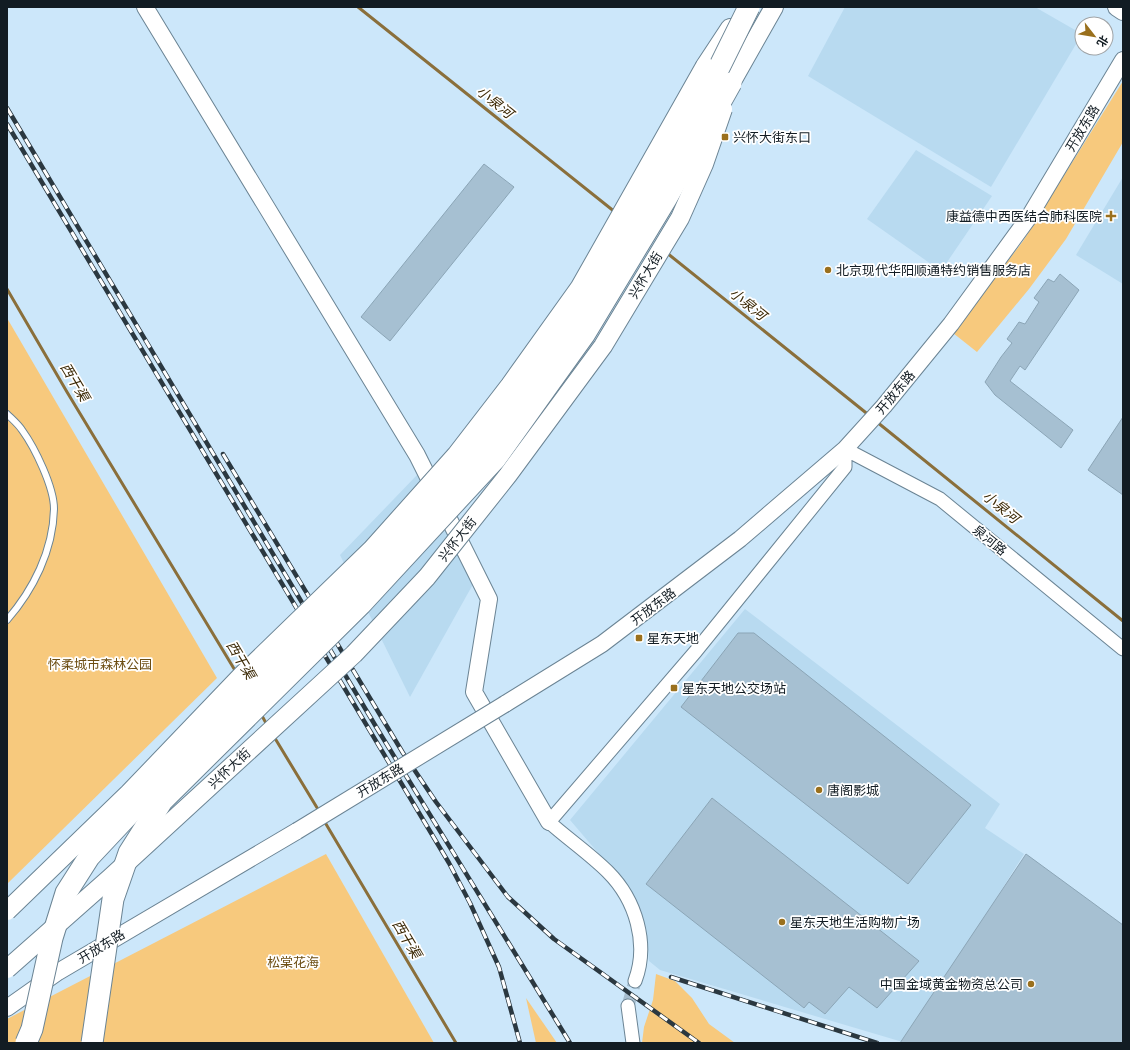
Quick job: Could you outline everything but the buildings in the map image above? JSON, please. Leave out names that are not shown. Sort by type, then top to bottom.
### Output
[{"type":"highway","points":[[26,1043],[32,1029],[52,938],[66,893],[88,857],[150,792],[361,580],[479,453],[568,331],[706,94],[749,7]]},
{"type":"highway","points":[[92,1043],[113,898],[129,853],[162,802],[361,604],[496,458],[584,335],[666,199],[731,83]]},
{"type":"main road","points":[[7,911],[129,793],[242,675],[372,549],[456,455],[510,385],[580,287],[705,66],[744,7]]},
{"type":"main road","name":"兴怀大街","points":[[7,969],[110,878],[354,654],[427,577],[508,475],[602,346],[680,218],[704,164],[731,83],[774,7]]},
{"type":"main road","points":[[1117,7],[1123,11]]},
{"type":"street","points":[[145,7],[417,455],[489,598],[474,692],[549,822],[609,872],[632,904],[641,937],[641,966],[635,981]]},
{"type":"street","name":"开放东路","points":[[7,1008],[58,972],[296,831],[602,644],[740,539],[850,444],[884,406],[951,324],[1028,217],[1123,60]]},
{"type":"street","points":[[549,822],[696,651],[845,467],[850,444]]},
{"type":"street","name":"泉河路","points":[[850,444],[940,499],[1123,649]]},
{"type":"street","points":[[7,994],[34,989]]},
{"type":"street","points":[[628,1006],[633,1043]]},
{"type":"lane","points":[[7,414],[22,430],[41,462],[48,480],[54,508],[48,542],[38,575],[20,605],[7,620]]},
{"type":"shaded area","points":[[845,7],[1035,7],[1074,29],[1074,47],[991,187],[808,76]]},
{"type":"shaded area","points":[[916,150],[992,196],[941,271],[867,219]]},
{"type":"shaded area","name":"康益德中西医结合肺科医院","points":[[1123,177],[1123,284],[1076,255]]},
{"type":"shaded area","points":[[418,474],[477,577],[410,697],[340,555]]},
{"type":"shaded area","points":[[745,609],[1000,804],[985,828],[1024,854],[906,1043],[660,970],[649,961],[646,929],[629,889],[570,820]]},
{"type":"green space","points":[[1123,81],[1123,142],[1066,239],[1029,289],[977,352],[953,333],[1023,241]]},
{"type":"green space","name":"怀柔城市森林公园","points":[[7,318],[217,678],[7,884]]},
{"type":"green space","name":"松棠花海","points":[[326,854],[434,1043],[7,1043],[7,1019]]},
{"type":"green space","points":[[656,974],[675,981],[692,998],[709,1024],[735,1043],[642,1043],[644,1027],[653,1000]]},
{"type":"green space","points":[[526,998],[557,1043],[536,1043]]},
{"type":"waterway","name":"小泉河","points":[[358,7],[615,212]]},
{"type":"waterway","name":"小泉河","points":[[667,253],[870,416]]},
{"type":"waterway","name":"西干渠","points":[[7,289],[67,392],[236,672]]},
{"type":"waterway","name":"小泉河","points":[[877,422],[1123,621]]},
{"type":"waterway","name":"西干渠","points":[[261,714],[267,725]]},
{"type":"waterway","name":"西干渠","points":[[273,735],[319,811]]},
{"type":"waterway","name":"西干渠","points":[[323,819],[456,1043]]},
{"type":"tunnel","points":[[628,1006],[635,981]]},
{"type":"railway","points":[[7,108],[378,730],[570,1043]]},
{"type":"railway","points":[[7,124],[449,863],[470,903],[499,967],[520,1043]]},
{"type":"railway","points":[[223,454],[403,753],[436,802],[508,897],[554,939],[699,1043]]},
{"type":"railway","points":[[671,977],[877,1043]]},
{"type":"place","name":"兴怀大街东口","points":[[725,137]]},
{"type":"place","name":"康益德中西医结合肺科医院","points":[[1111,216]]},
{"type":"place","name":"北京现代华阳顺通特约销售服务店","points":[[828,270]]},
{"type":"place","name":"星东天地","points":[[639,638]]},
{"type":"place","name":"星东天地公交场站","points":[[674,688]]},
{"type":"place","name":"唐阁影城","points":[[819,790]]},
{"type":"place","name":"星东天地生活购物广场","points":[[782,922]]},
{"type":"place","name":"中国金域黄金物资总公司","points":[[1031,984]]}]
